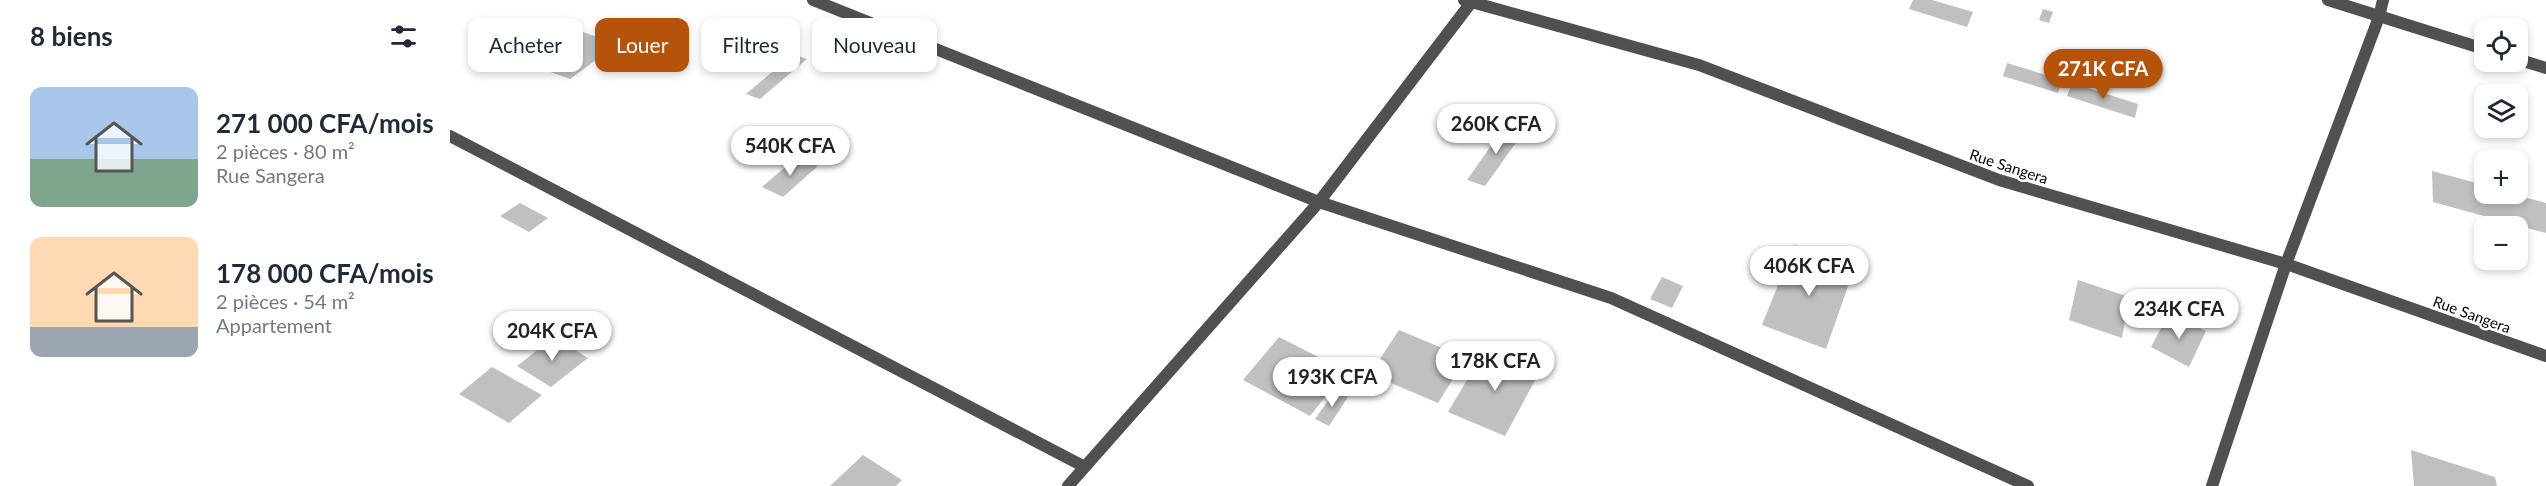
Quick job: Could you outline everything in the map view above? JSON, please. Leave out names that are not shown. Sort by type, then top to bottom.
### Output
[{"type":"street","points":[[813,0],[1319,202],[1611,298],[2028,486]]},
{"type":"street","points":[[2328,0],[2474,46]]},
{"type":"street","points":[[2212,486],[2286,264],[2379,17],[2383,0]]},
{"type":"street","points":[[1068,486],[1083,466],[1319,202],[1469,1]]},
{"type":"street","name":"Rue Sangera","points":[[1469,1],[1700,65],[1999,180],[2286,264],[2546,356]]},
{"type":"street","points":[[2528,62],[2546,68]]},
{"type":"street","points":[[450,136],[1083,466]]},
{"type":"building","points":[[1913,0],[1932,0],[1973,12],[1967,27],[1909,9]]},
{"type":"building","points":[[2043,9],[2053,12],[2049,23],[2039,20]]},
{"type":"building","points":[[583,32],[595,36],[595,61],[583,70]]},
{"type":"building","points":[[800,56],[807,59],[800,65]]},
{"type":"building","points":[[2007,63],[2062,80],[2058,93],[2003,76]]},
{"type":"building","points":[[550,72],[580,72],[570,79]]},
{"type":"building","points":[[772,72],[792,72],[760,99],[746,94]]},
{"type":"building","points":[[2072,83],[2138,104],[2135,118],[2067,96]]},
{"type":"building","points":[[1507,123],[1525,130],[1485,186],[1467,180]]},
{"type":"building","points":[[797,157],[818,166],[783,197],[762,187]]},
{"type":"building","points":[[2432,171],[2474,182],[2474,204],[2528,204],[2528,198],[2546,203],[2546,233],[2528,228],[2528,216],[2484,216],[2433,202]]},
{"type":"building","points":[[520,203],[548,218],[529,232],[500,216]]},
{"type":"building","points":[[1794,245],[1855,266],[1826,349],[1762,325]]},
{"type":"building","points":[[1662,277],[1683,286],[1672,308],[1650,299]]},
{"type":"building","points":[[2078,280],[2129,297],[2122,338],[2069,320]]},
{"type":"building","points":[[2169,313],[2206,331],[2189,367],[2151,347]]},
{"type":"building","points":[[1399,330],[1466,358],[1438,403],[1370,374]]},
{"type":"building","points":[[554,337],[588,358],[551,387],[517,366]]},
{"type":"building","points":[[1279,337],[1346,371],[1310,416],[1243,380]]},
{"type":"building","points":[[1486,348],[1541,369],[1505,436],[1448,412]]},
{"type":"building","points":[[492,367],[542,395],[509,423],[459,394]]},
{"type":"building","points":[[1335,391],[1348,397],[1329,426],[1315,419]]},
{"type":"building","points":[[2411,450],[2495,477],[2497,486],[2414,486]]},
{"type":"building","points":[[863,455],[902,480],[896,486],[830,486]]}]
